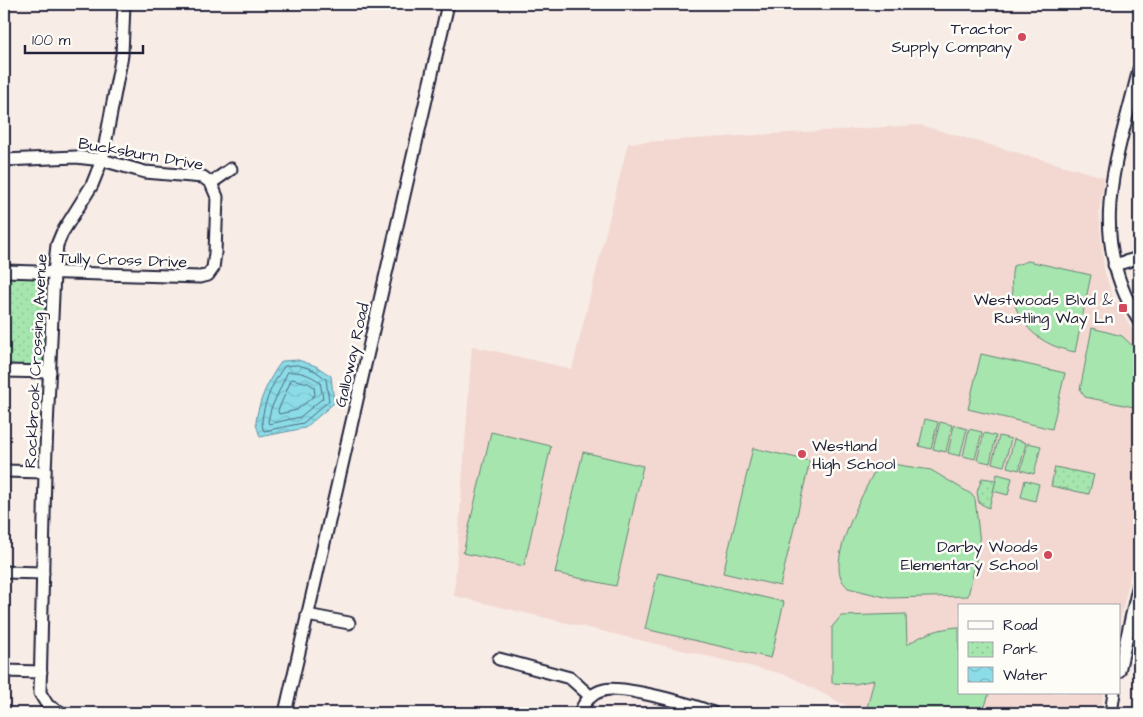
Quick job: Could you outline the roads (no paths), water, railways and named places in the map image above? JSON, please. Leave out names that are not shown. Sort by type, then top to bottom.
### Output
[{"type":"street","name":"Rockbrook Crossing Avenue","points":[[62,713],[43,700],[40,693],[45,472],[54,273],[57,246],[62,233],[92,185],[102,160],[122,55],[124,4]]},
{"type":"street","name":"Galloway Road","points":[[285,713],[448,4]]},
{"type":"street","points":[[1139,69],[1109,196],[1108,225],[1114,266],[1129,303],[1139,321]]},
{"type":"street","name":"Bucksburn Drive","points":[[4,160],[76,157],[102,160],[145,172],[203,176],[211,183],[216,197],[215,253],[211,272]]},
{"type":"street","points":[[211,183],[231,169]]},
{"type":"street","points":[[1114,266],[1139,258]]},
{"type":"street","name":"Tully Cross Drive","points":[[4,271],[200,277],[211,272]]},
{"type":"street","points":[[4,371],[50,372]]},
{"type":"street","points":[[4,471],[45,472]]},
{"type":"street","points":[[4,572],[43,573]]},
{"type":"street","points":[[1120,668],[1135,619],[1139,584]]},
{"type":"street","points":[[307,615],[349,624]]},
{"type":"street","points":[[499,659],[570,678],[590,696]]},
{"type":"street","points":[[4,671],[41,672]]},
{"type":"street","points":[[580,713],[590,696],[606,689],[626,690],[714,713]]},
{"type":"street","points":[[1110,713],[1114,694]]},
{"type":"water","points":[[298,360],[316,366],[331,376],[334,403],[305,428],[260,437],[256,424],[257,414],[269,382],[282,361]]},
{"type":"place","name":"Tractor Supply Company","points":[[1022,37]]},
{"type":"place","name":"Westwoods Blvd & Rustling Way Ln","points":[[1123,308]]},
{"type":"place","name":"Westland High School","points":[[802,454]]},
{"type":"place","name":"Darby Woods Elementary School","points":[[1048,555]]}]
